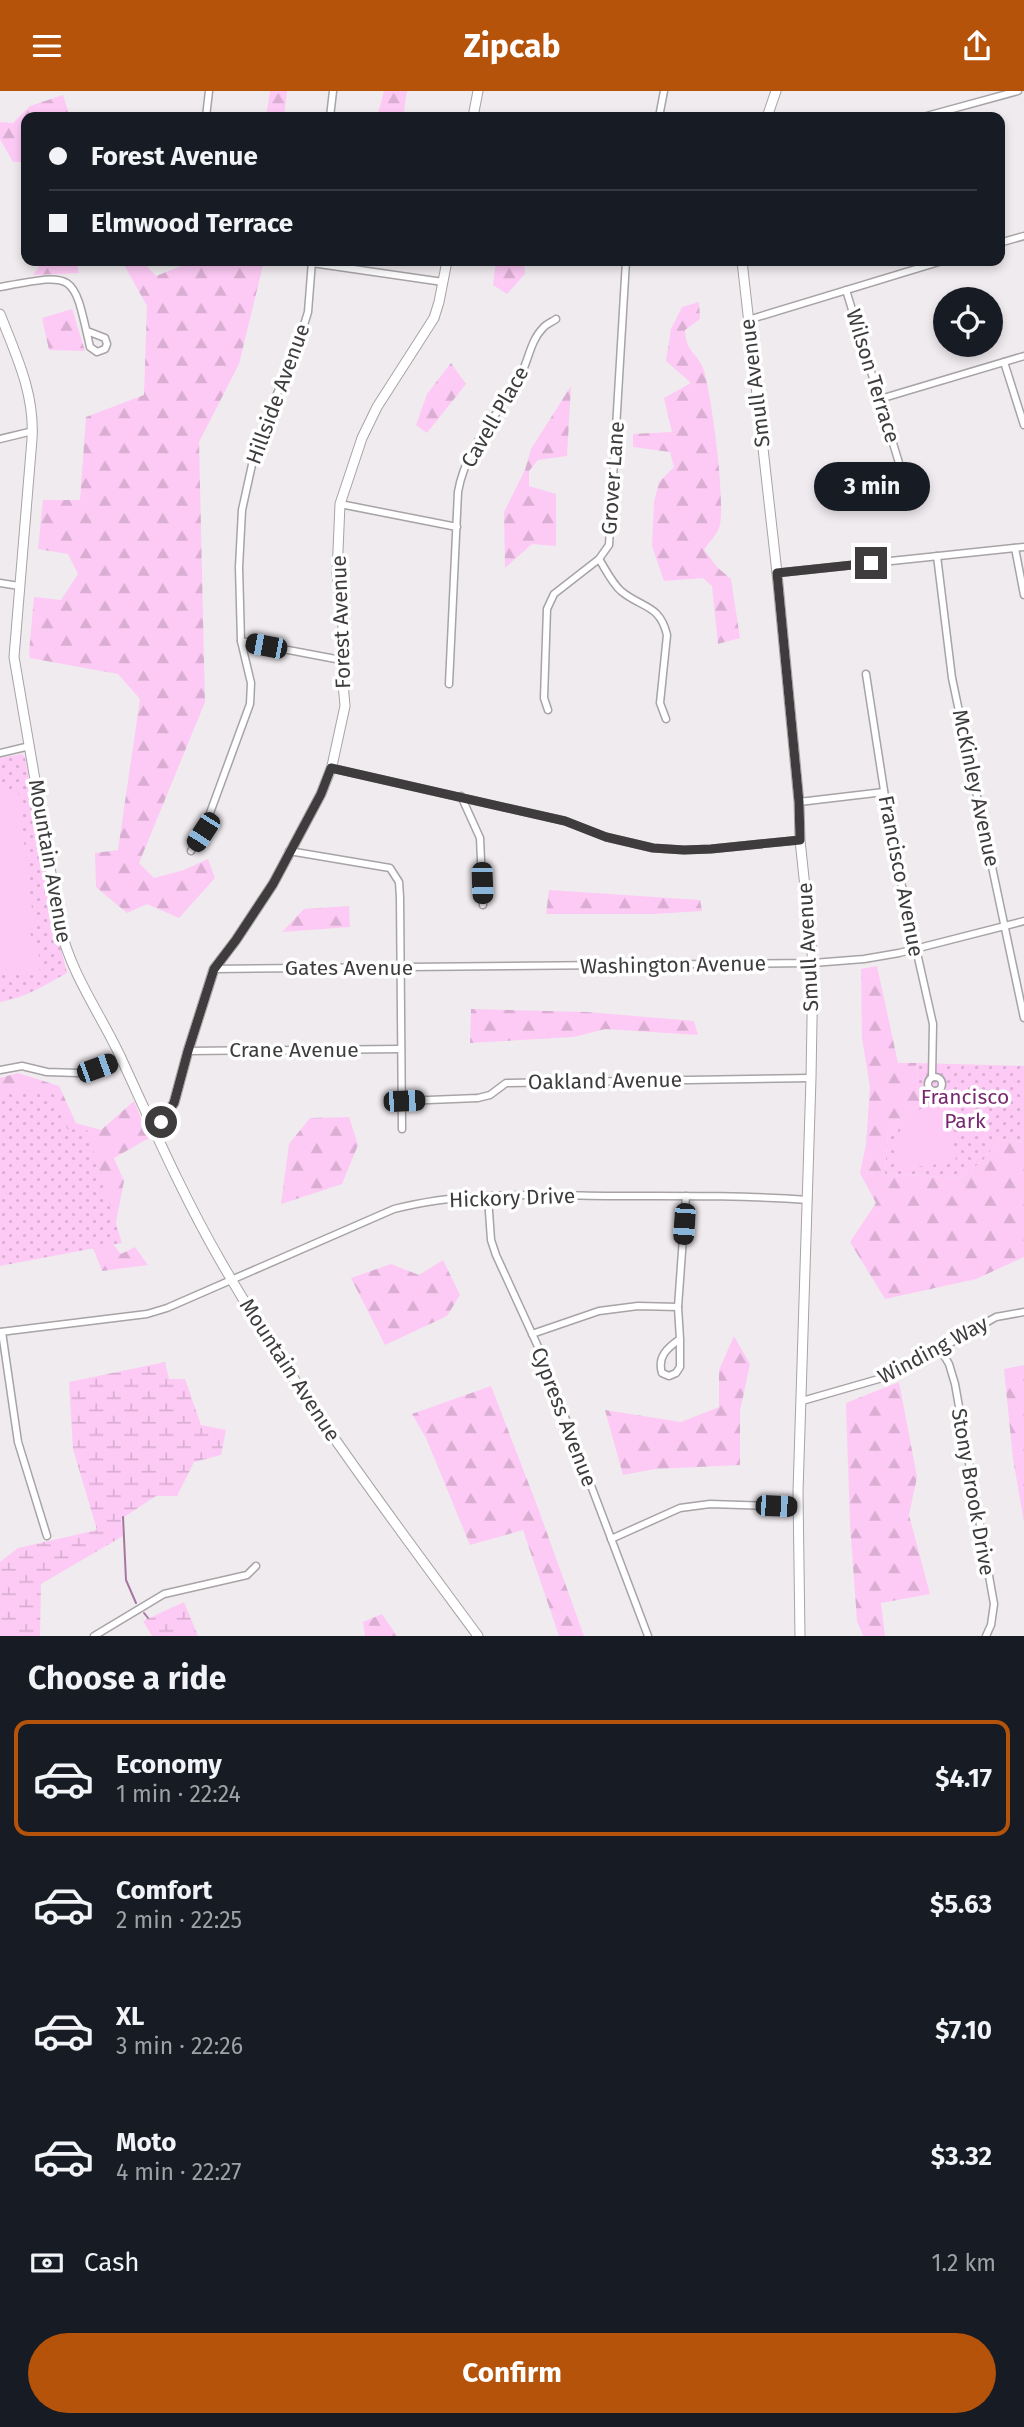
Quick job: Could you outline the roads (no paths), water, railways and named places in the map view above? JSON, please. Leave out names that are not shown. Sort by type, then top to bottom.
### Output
[{"type":"street","points":[[207,112],[209,91]]},
{"type":"street","points":[[331,112],[333,91]]},
{"type":"street","points":[[474,112],[478,91]]},
{"type":"street","points":[[660,112],[664,91]]},
{"type":"street","points":[[769,112],[776,91]]},
{"type":"street","points":[[941,112],[1018,91]]},
{"type":"street","points":[[1005,241],[1024,236]]},
{"type":"street","name":"Hillside Avenue","points":[[191,851],[203,832],[250,703],[251,683],[241,641],[239,567],[242,510],[257,442],[299,341],[308,312],[312,266]]},
{"type":"street","points":[[338,266],[443,282]]},
{"type":"street","name":"Forest Avenue","points":[[153,1126],[161,1122],[174,1103],[214,969],[273,884],[321,794],[331,768],[345,706],[341,660],[345,646],[337,574],[340,504],[362,438],[398,372],[434,318],[446,266]]},
{"type":"street","name":"Grover Lane","points":[[548,710],[544,698],[547,609],[554,594],[563,585],[599,559],[609,545],[611,534],[626,266]]},
{"type":"street","name":"Smull Avenue","points":[[743,266],[777,573],[813,963],[798,1507],[800,1636]]},
{"type":"street","points":[[748,320],[925,266]]},
{"type":"street","points":[[0,288],[48,278],[63,280],[71,285],[77,294],[87,331]]},
{"type":"street","name":"Wilson Terrace","points":[[846,290],[911,502]]},
{"type":"street","name":"Mountain Avenue","points":[[0,314],[28,389],[33,431],[14,657],[63,939],[77,976],[100,1015],[231,1279],[328,1429],[478,1636]]},
{"type":"street","name":"Cavell Place","points":[[449,684],[460,484],[468,459],[522,373],[534,340],[544,326],[556,319]]},
{"type":"street","points":[[880,399],[1024,356]]},
{"type":"street","points":[[1004,362],[1024,425]]},
{"type":"street","points":[[0,439],[33,431]]},
{"type":"street","points":[[340,504],[457,527]]},
{"type":"street","points":[[777,573],[1024,547]]},
{"type":"street","points":[[1015,548],[1024,595]]},
{"type":"street","name":"McKinley Avenue","points":[[937,556],[952,678],[1024,1018]]},
{"type":"street","points":[[599,559],[623,593],[653,610],[665,626],[667,635],[660,703],[666,719]]},
{"type":"street","points":[[0,583],[19,586]]},
{"type":"street","points":[[241,641],[341,660]]},
{"type":"street","name":"Francisco Avenue","points":[[866,674],[891,842],[933,1024],[932,1077]]},
{"type":"street","points":[[0,753],[30,746]]},
{"type":"street","points":[[331,768],[565,821],[606,837],[653,848],[711,849],[800,840]]},
{"type":"street","points":[[799,802],[884,792]]},
{"type":"street","points":[[461,796],[480,838],[482,905]]},
{"type":"street","points":[[289,851],[390,868],[399,882],[404,1101],[402,1129]]},
{"type":"street","name":"Washington Avenue","points":[[484,968],[813,963],[864,959],[916,949],[1024,921]]},
{"type":"street","name":"Gates Avenue","points":[[214,969],[484,968]]},
{"type":"street","name":"Crane Avenue","points":[[188,1051],[401,1049]]},
{"type":"street","points":[[0,1070],[22,1066],[47,1072],[78,1073],[122,1059]]},
{"type":"street","name":"Oakland Avenue","points":[[404,1101],[478,1098],[490,1095],[506,1083],[811,1078]]},
{"type":"street","points":[[680,1339],[663,1354],[659,1363],[662,1373],[668,1376],[676,1373],[680,1367],[680,1339],[678,1307],[686,1196]]},
{"type":"street","name":"Hickory Drive","points":[[1,1332],[147,1314],[167,1308],[394,1209],[426,1201],[488,1197],[686,1196],[808,1200]]},
{"type":"street","name":"Cypress Avenue","points":[[488,1197],[491,1240],[532,1334],[648,1636]]},
{"type":"street","points":[[532,1334],[599,1311],[638,1306],[678,1307]]},
{"type":"street","name":"Winding Way","points":[[802,1401],[896,1374],[996,1317],[1024,1312]]},
{"type":"street","points":[[1,1332],[18,1441],[47,1536]]},
{"type":"street","name":"Stony Brook Drive","points":[[940,1349],[949,1364],[954,1384],[994,1604],[991,1625],[986,1636]]},
{"type":"street","points":[[611,1539],[680,1508],[710,1504],[798,1507]]},
{"type":"street","points":[[94,1636],[164,1594],[247,1575],[256,1566]]},
{"type":"waterway","points":[[123,1517],[126,1580],[136,1603]]},
{"type":"waterway","points":[[144,1613],[148,1618]]},
{"type":"park label","name":"Francisco Park","points":[[965,1109]]}]
